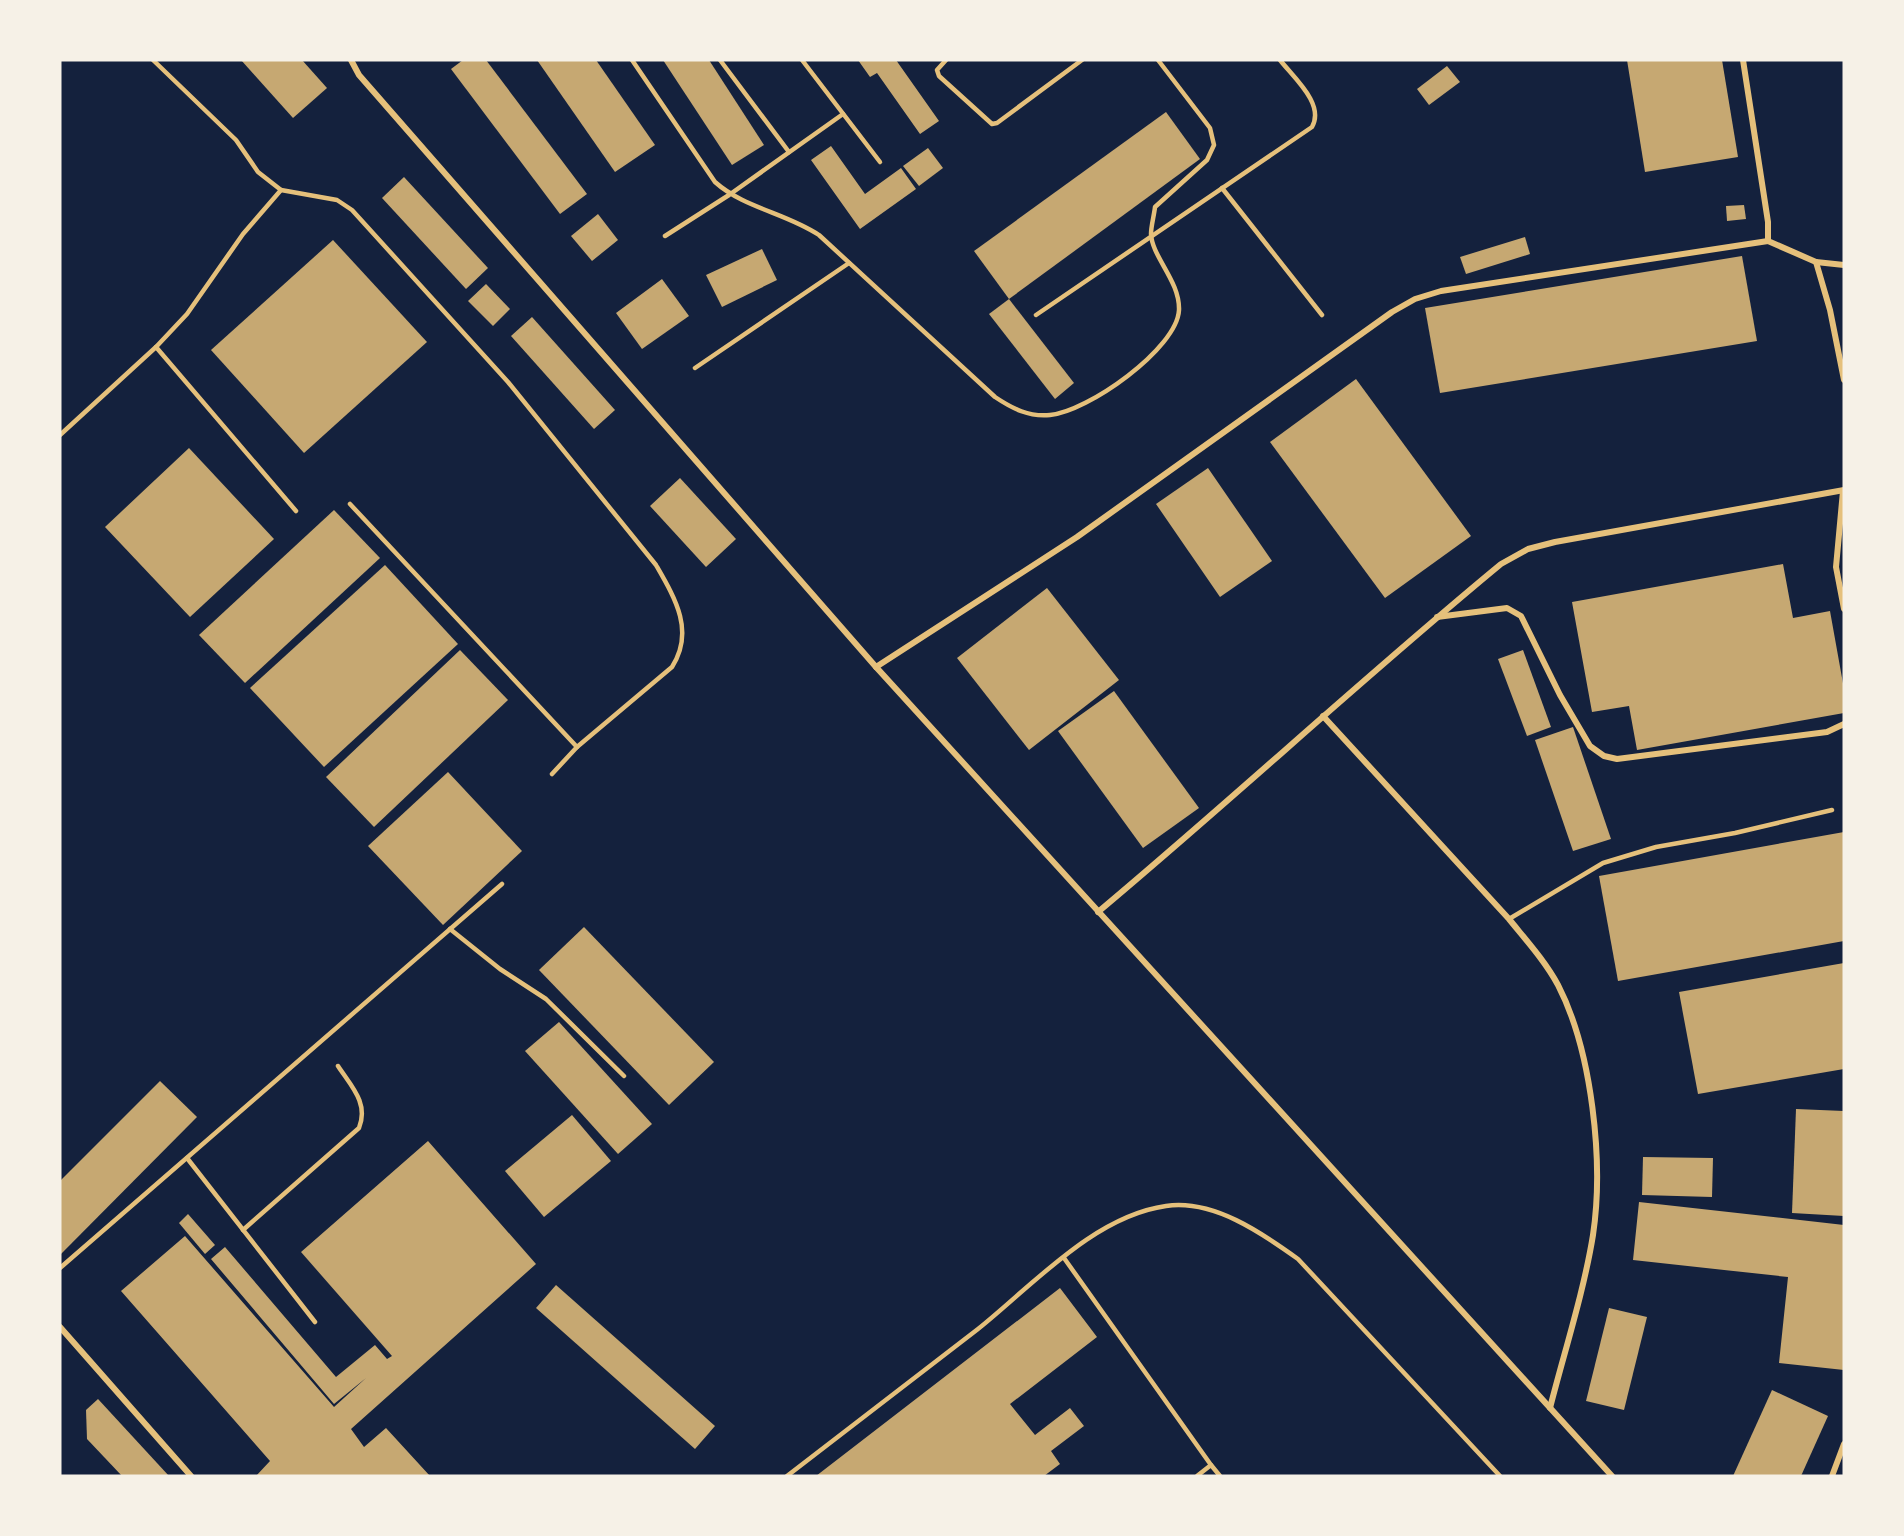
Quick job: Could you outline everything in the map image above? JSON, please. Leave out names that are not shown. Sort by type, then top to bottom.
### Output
[{"type":"street","points":[[351,60],[359,75],[876,668],[1612,1476]]},
{"type":"street","points":[[1743,60],[1768,222],[1768,241]]},
{"type":"street","points":[[876,668],[1077,537],[1392,312],[1414,299],[1441,291],[1768,241],[1816,261],[1844,265]]},
{"type":"street","points":[[1816,261],[1830,310],[1844,380]]},
{"type":"street","points":[[1098,912],[1209,818],[1437,617],[1501,564],[1528,549],[1556,542],[1844,491],[1836,567],[1844,609]]},
{"type":"street","points":[[1437,617],[1507,608],[1521,616],[1560,695],[1590,746],[1604,756],[1617,759],[1827,732],[1844,724]]},
{"type":"street","points":[[1323,716],[1509,919],[1538,954],[1557,984],[1576,1029],[1587,1081],[1596,1152],[1597,1198],[1592,1237],[1550,1408]]},
{"type":"street","points":[[60,1327],[191,1476]]},
{"type":"street","points":[[1832,1476],[1844,1444]]},
{"type":"lane","points":[[153,60],[236,140],[258,172],[280,190],[337,200],[352,210],[508,382],[656,565],[671,591],[684,640],[681,653],[672,667],[577,747],[552,774]]},
{"type":"lane","points":[[632,60],[715,182],[729,195],[803,225],[849,263],[995,397],[1012,408],[1033,416],[1053,415],[1077,406],[1125,378],[1164,343],[1174,328],[1179,313],[1179,296],[1151,236],[1155,207],[1206,159],[1214,145],[1210,128],[1158,60]]},
{"type":"lane","points":[[720,60],[789,152]]},
{"type":"lane","points":[[802,60],[880,162]]},
{"type":"lane","points":[[946,60],[938,70],[939,76],[992,124],[997,123],[1082,60]]},
{"type":"lane","points":[[1036,315],[1312,127],[1317,118],[1315,106],[1280,60]]},
{"type":"lane","points":[[665,236],[729,195],[843,114]]},
{"type":"lane","points":[[1222,188],[1322,315]]},
{"type":"lane","points":[[60,435],[156,347],[187,314],[243,234],[280,190]]},
{"type":"lane","points":[[695,368],[849,263]]},
{"type":"lane","points":[[156,347],[296,511]]},
{"type":"lane","points":[[350,504],[577,747]]},
{"type":"lane","points":[[1509,919],[1603,863],[1656,847],[1735,833],[1832,810]]},
{"type":"lane","points":[[60,1268],[502,884]]},
{"type":"lane","points":[[450,929],[500,969],[546,999],[624,1076]]},
{"type":"lane","points":[[243,1230],[359,1128],[364,1116],[362,1103],[338,1066]]},
{"type":"lane","points":[[187,1158],[315,1322]]},
{"type":"lane","points":[[787,1476],[980,1327],[1092,1235],[1134,1215],[1166,1205],[1198,1207],[1234,1220],[1269,1238],[1298,1259],[1500,1476]]},
{"type":"lane","points":[[1064,1258],[1220,1476]]},
{"type":"lane","points":[[1197,1476],[1211,1465]]},
{"type":"building","points":[[241,60],[302,60],[327,88],[293,118]]},
{"type":"building","points":[[463,60],[486,60],[587,194],[560,214],[451,69]]},
{"type":"building","points":[[537,60],[596,60],[655,145],[615,172]]},
{"type":"building","points":[[663,60],[709,60],[764,145],[732,165]]},
{"type":"building","points":[[858,60],[896,60],[939,121],[920,134],[877,73],[870,77]]},
{"type":"building","points":[[1627,60],[1722,60],[1738,157],[1645,172]]},
{"type":"building","points":[[1447,66],[1460,82],[1429,105],[1417,89]]},
{"type":"building","points":[[1166,112],[1200,159],[1009,299],[974,251]]},
{"type":"building","points":[[831,146],[865,194],[901,168],[916,189],[860,229],[811,160]]},
{"type":"building","points":[[928,148],[943,168],[919,186],[903,166]]},
{"type":"building","points":[[404,177],[488,268],[466,289],[382,198]]},
{"type":"building","points":[[1744,205],[1746,219],[1727,221],[1726,206]]},
{"type":"building","points":[[598,214],[618,240],[592,261],[571,236]]},
{"type":"building","points":[[1525,237],[1530,254],[1466,274],[1460,257]]},
{"type":"building","points":[[333,240],[427,342],[304,453],[211,350]]},
{"type":"building","points":[[762,249],[777,280],[722,307],[706,275]]},
{"type":"building","points":[[1742,256],[1757,341],[1440,393],[1425,308]]},
{"type":"building","points":[[662,279],[689,316],[642,349],[616,313]]},
{"type":"building","points":[[486,284],[510,309],[493,326],[468,301]]},
{"type":"building","points":[[1009,299],[1074,383],[1055,399],[989,314]]},
{"type":"building","points":[[532,317],[615,410],[594,429],[511,336]]},
{"type":"building","points":[[1356,379],[1471,536],[1385,598],[1270,442]]},
{"type":"building","points":[[189,448],[274,539],[190,617],[105,527]]},
{"type":"building","points":[[1208,468],[1272,561],[1220,597],[1156,504]]},
{"type":"building","points":[[680,478],[736,539],[706,567],[650,506]]},
{"type":"building","points":[[334,510],[380,558],[245,683],[199,635]]},
{"type":"building","points":[[1783,564],[1793,618],[1830,611],[1844,689],[1844,713],[1637,750],[1629,706],[1592,712],[1572,602]]},
{"type":"building","points":[[385,565],[458,644],[324,767],[250,688]]},
{"type":"building","points":[[1047,588],[1119,680],[1029,750],[957,658]]},
{"type":"building","points":[[460,650],[508,700],[374,827],[326,777]]},
{"type":"building","points":[[1523,650],[1551,727],[1527,736],[1498,659]]},
{"type":"building","points":[[1114,691],[1199,808],[1143,848],[1058,731]]},
{"type":"building","points":[[1573,727],[1611,839],[1573,851],[1535,740]]},
{"type":"building","points":[[448,772],[522,851],[443,925],[368,846]]},
{"type":"building","points":[[1844,832],[1844,941],[1618,981],[1599,876]]},
{"type":"building","points":[[584,927],[714,1062],[669,1105],[539,970]]},
{"type":"building","points":[[1844,963],[1844,1069],[1698,1094],[1679,992]]},
{"type":"building","points":[[559,1022],[652,1124],[618,1154],[525,1051]]},
{"type":"building","points":[[160,1081],[197,1117],[60,1255],[60,1181]]},
{"type":"building","points":[[1796,1109],[1844,1111],[1844,1216],[1792,1213]]},
{"type":"building","points":[[572,1115],[611,1161],[544,1217],[505,1171]]},
{"type":"building","points":[[428,1141],[536,1264],[351,1429],[364,1447],[386,1428],[430,1476],[256,1476],[270,1461],[121,1291],[185,1236],[334,1407],[366,1378],[334,1404],[211,1259],[225,1247],[336,1377],[375,1345],[387,1359],[392,1356],[301,1252]]},
{"type":"building","points":[[1643,1157],[1713,1158],[1712,1197],[1642,1195]]},
{"type":"building","points":[[1639,1202],[1844,1225],[1844,1370],[1779,1363],[1788,1277],[1633,1260]]},
{"type":"building","points":[[188,1214],[215,1245],[205,1254],[179,1223]]},
{"type":"building","points":[[556,1285],[715,1426],[695,1449],[536,1308]]},
{"type":"building","points":[[1060,1288],[1097,1337],[1010,1404],[1035,1435],[1070,1408],[1084,1426],[1051,1451],[1060,1464],[1044,1476],[816,1476]]},
{"type":"building","points":[[1609,1308],[1647,1317],[1624,1410],[1586,1401]]},
{"type":"building","points":[[1772,1390],[1828,1416],[1801,1476],[1733,1476]]},
{"type":"building","points":[[98,1399],[169,1476],[122,1476],[87,1439],[86,1410]]}]
